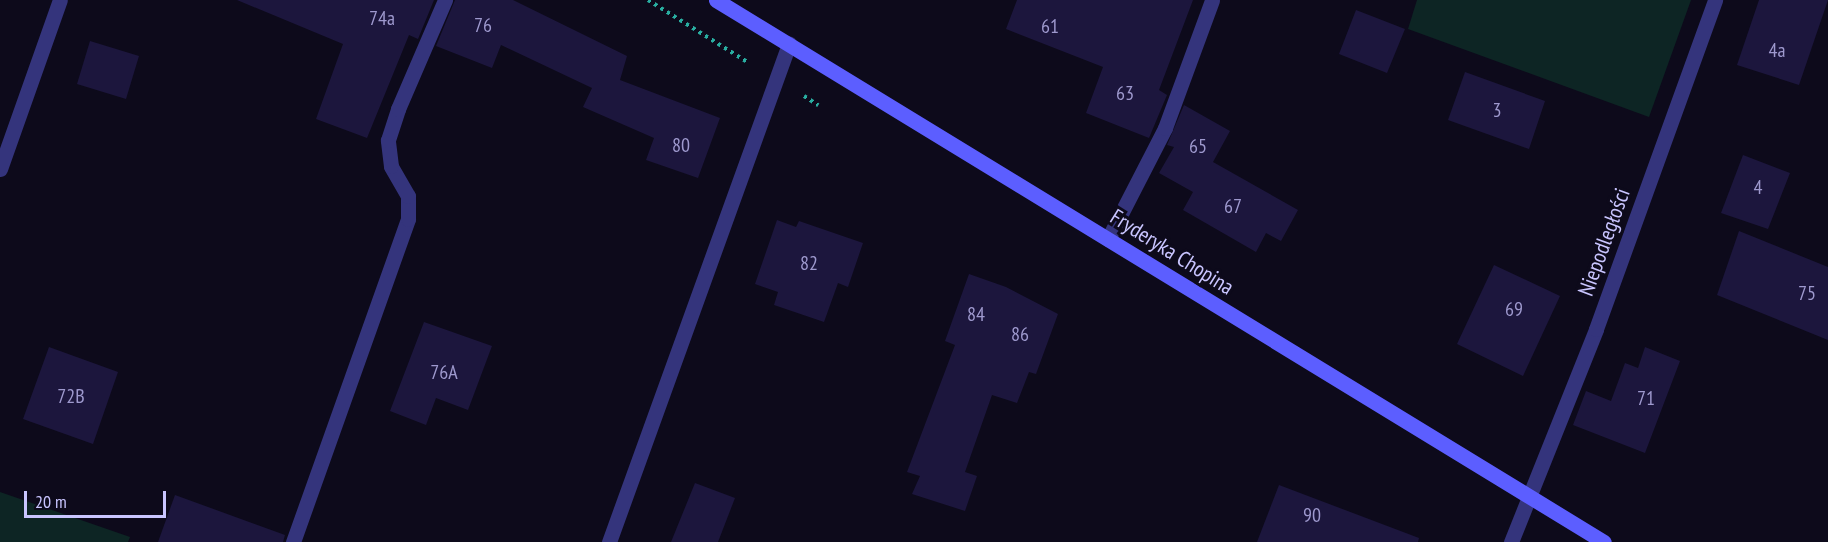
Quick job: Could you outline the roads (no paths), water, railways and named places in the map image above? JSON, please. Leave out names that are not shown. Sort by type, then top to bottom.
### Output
[{"type":"main road","name":"Fryderyka Chopina","points":[[716,0],[1604,542]]},
{"type":"street","points":[[0,169],[60,0]]},
{"type":"street","points":[[292,542],[408,219],[408,196],[391,166],[388,140],[398,109],[445,0]]},
{"type":"street","points":[[1108,239],[1165,128],[1212,0]]},
{"type":"street","name":"Niepodległości","points":[[1511,542],[1596,329],[1715,0]]},
{"type":"street","points":[[609,542],[789,44]]}]
